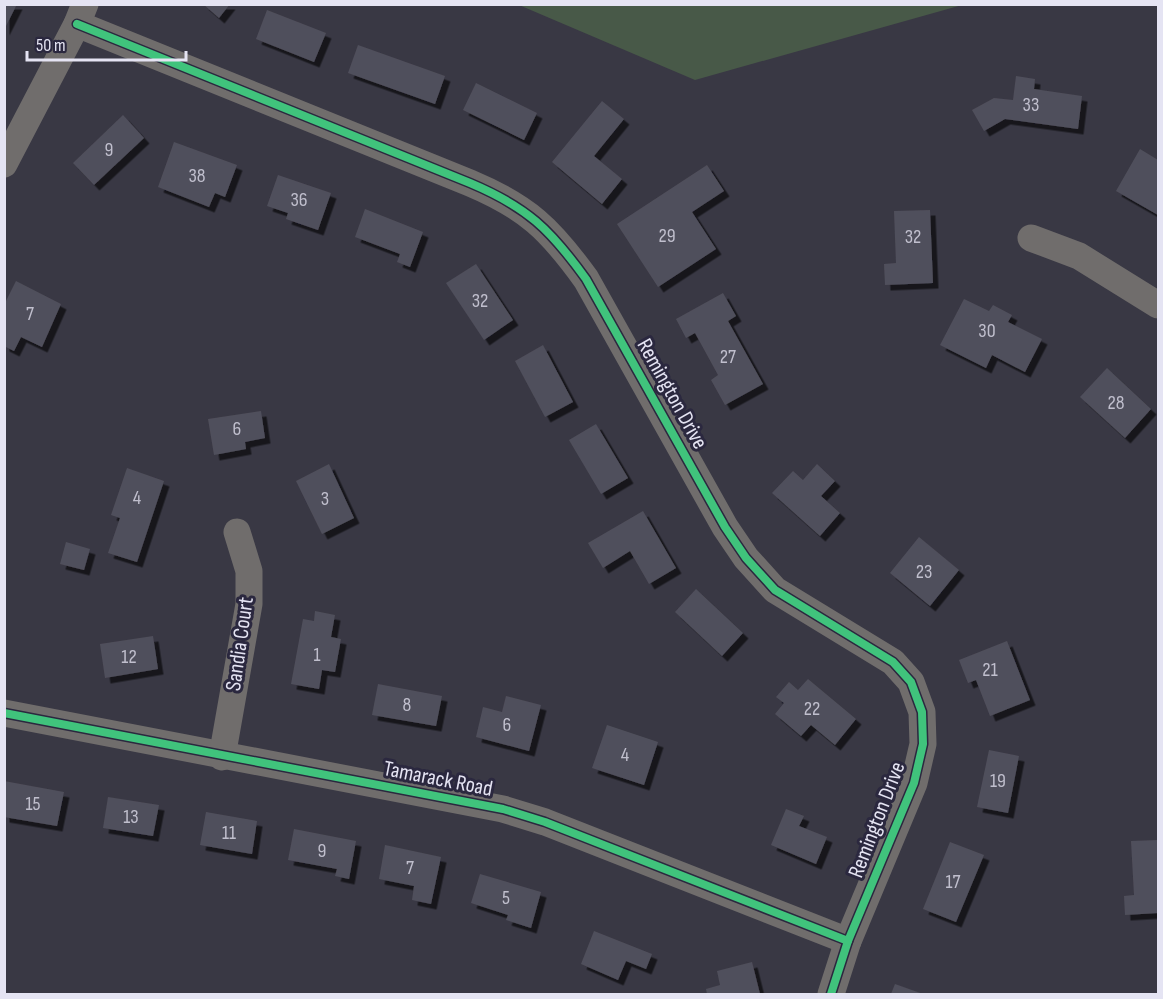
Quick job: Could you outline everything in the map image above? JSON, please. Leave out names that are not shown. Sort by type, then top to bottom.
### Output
[{"type":"street","points":[[4,164],[81,14]]},
{"type":"street","name":"Remington Drive","points":[[81,14],[504,197],[534,217],[561,245],[606,312],[725,527],[746,558],[775,590],[893,662],[911,682],[922,712],[923,744],[914,783],[848,941],[831,994]]},
{"type":"street","points":[[1031,238],[1079,256],[1158,305]]},
{"type":"street","name":"Sandia Court","points":[[222,757],[249,604],[249,571],[237,532]]},
{"type":"street","name":"Tamarack Road","points":[[4,713],[222,757],[503,809],[545,822],[848,941]]},
{"type":"green space","points":[[519,4],[962,5],[695,80]]},
{"type":"building","points":[[4,4],[17,4],[4,30]]},
{"type":"building","points":[[203,4],[230,4],[219,18]]},
{"type":"building","points":[[267,10],[326,33],[314,62],[256,39]]},
{"type":"building","points":[[358,45],[445,76],[435,104],[348,73]]},
{"type":"building","points":[[1016,76],[1035,79],[1034,89],[1082,96],[1078,129],[1005,119],[984,131],[972,110],[994,98],[1013,100]]},
{"type":"building","points":[[476,83],[537,113],[524,140],[463,110]]},
{"type":"building","points":[[602,101],[624,119],[594,156],[622,179],[602,204],[552,162]]},
{"type":"building","points":[[123,115],[144,138],[94,185],[73,163]]},
{"type":"building","points":[[174,142],[237,165],[225,197],[215,193],[209,207],[158,187]]},
{"type":"building","points":[[1140,149],[1158,160],[1158,215],[1116,191]]},
{"type":"building","points":[[707,165],[724,191],[692,212],[716,249],[658,287],[617,224]]},
{"type":"building","points":[[278,175],[331,193],[318,230],[286,219],[288,213],[267,206]]},
{"type":"building","points":[[365,209],[423,232],[410,267],[397,262],[400,254],[355,237]]},
{"type":"building","points":[[930,210],[933,283],[885,285],[884,264],[896,263],[894,211]]},
{"type":"building","points":[[476,264],[513,320],[484,340],[446,283]]},
{"type":"building","points":[[16,281],[61,304],[42,347],[21,337],[14,351],[4,346],[4,305]]},
{"type":"building","points":[[723,293],[736,316],[728,321],[763,384],[725,405],[711,380],[718,375],[695,333],[686,338],[676,319]]},
{"type":"building","points":[[964,299],[989,311],[993,305],[1012,315],[1008,322],[1042,339],[1025,372],[992,355],[986,368],[940,345]]},
{"type":"building","points":[[543,345],[573,402],[545,417],[515,361]]},
{"type":"building","points":[[1107,368],[1151,409],[1125,438],[1080,397]]},
{"type":"building","points":[[261,411],[265,438],[245,442],[246,449],[214,455],[208,419]]},
{"type":"building","points":[[596,424],[628,478],[601,494],[569,440]]},
{"type":"building","points":[[329,464],[354,518],[322,534],[296,481]]},
{"type":"building","points":[[817,464],[835,481],[821,496],[840,513],[820,536],[772,493],[793,471],[803,480]]},
{"type":"building","points":[[127,468],[164,481],[137,562],[108,553],[120,518],[111,515]]},
{"type":"building","points":[[643,511],[676,568],[649,584],[630,551],[603,568],[588,543]]},
{"type":"building","points":[[919,537],[959,570],[930,606],[890,573]]},
{"type":"building","points":[[66,542],[90,549],[84,570],[60,564]]},
{"type":"building","points":[[696,589],[743,633],[722,656],[675,612]]},
{"type":"building","points":[[315,611],[335,615],[331,637],[341,639],[335,672],[322,670],[319,689],[291,684],[303,619],[314,621]]},
{"type":"building","points":[[153,636],[158,669],[105,678],[100,644]]},
{"type":"building","points":[[1007,641],[1030,700],[990,716],[976,680],[968,683],[959,660]]},
{"type":"building","points":[[808,679],[856,719],[835,745],[811,725],[801,736],[775,714],[784,703],[776,697],[789,682],[798,690]]},
{"type":"building","points":[[378,684],[442,696],[436,726],[372,715]]},
{"type":"building","points":[[506,696],[541,705],[529,751],[476,737],[483,707],[502,712]]},
{"type":"building","points":[[607,725],[658,742],[644,785],[592,768]]},
{"type":"building","points":[[989,750],[1019,756],[1008,813],[977,807]]},
{"type":"building","points":[[4,781],[64,792],[57,826],[4,817]]},
{"type":"building","points":[[108,797],[159,805],[153,836],[103,828]]},
{"type":"building","points":[[786,809],[804,816],[799,826],[827,837],[816,864],[771,845]]},
{"type":"building","points":[[206,812],[257,821],[252,854],[200,845]]},
{"type":"building","points":[[294,829],[356,841],[349,879],[335,876],[337,869],[288,860]]},
{"type":"building","points":[[1158,840],[1158,913],[1125,915],[1124,896],[1134,895],[1131,841]]},
{"type":"building","points":[[950,842],[984,855],[956,922],[923,909]]},
{"type":"building","points":[[385,845],[441,857],[431,904],[412,900],[414,886],[379,879]]},
{"type":"building","points":[[480,874],[541,892],[531,928],[506,920],[508,915],[471,903]]},
{"type":"building","points":[[594,931],[652,954],[646,969],[626,961],[618,980],[581,964]]},
{"type":"building","points":[[752,962],[760,994],[707,994],[706,989],[720,985],[717,971]]},
{"type":"building","points":[[895,984],[923,994],[891,994]]},
{"type":"cycle path","points":[[77,24],[470,183],[507,201],[536,221],[561,246],[586,279],[725,527],[746,558],[775,590],[893,662],[911,682],[922,712],[923,744],[914,783],[848,941],[831,994]]},
{"type":"cycle path","points":[[4,713],[503,809],[545,822],[848,941]]}]
